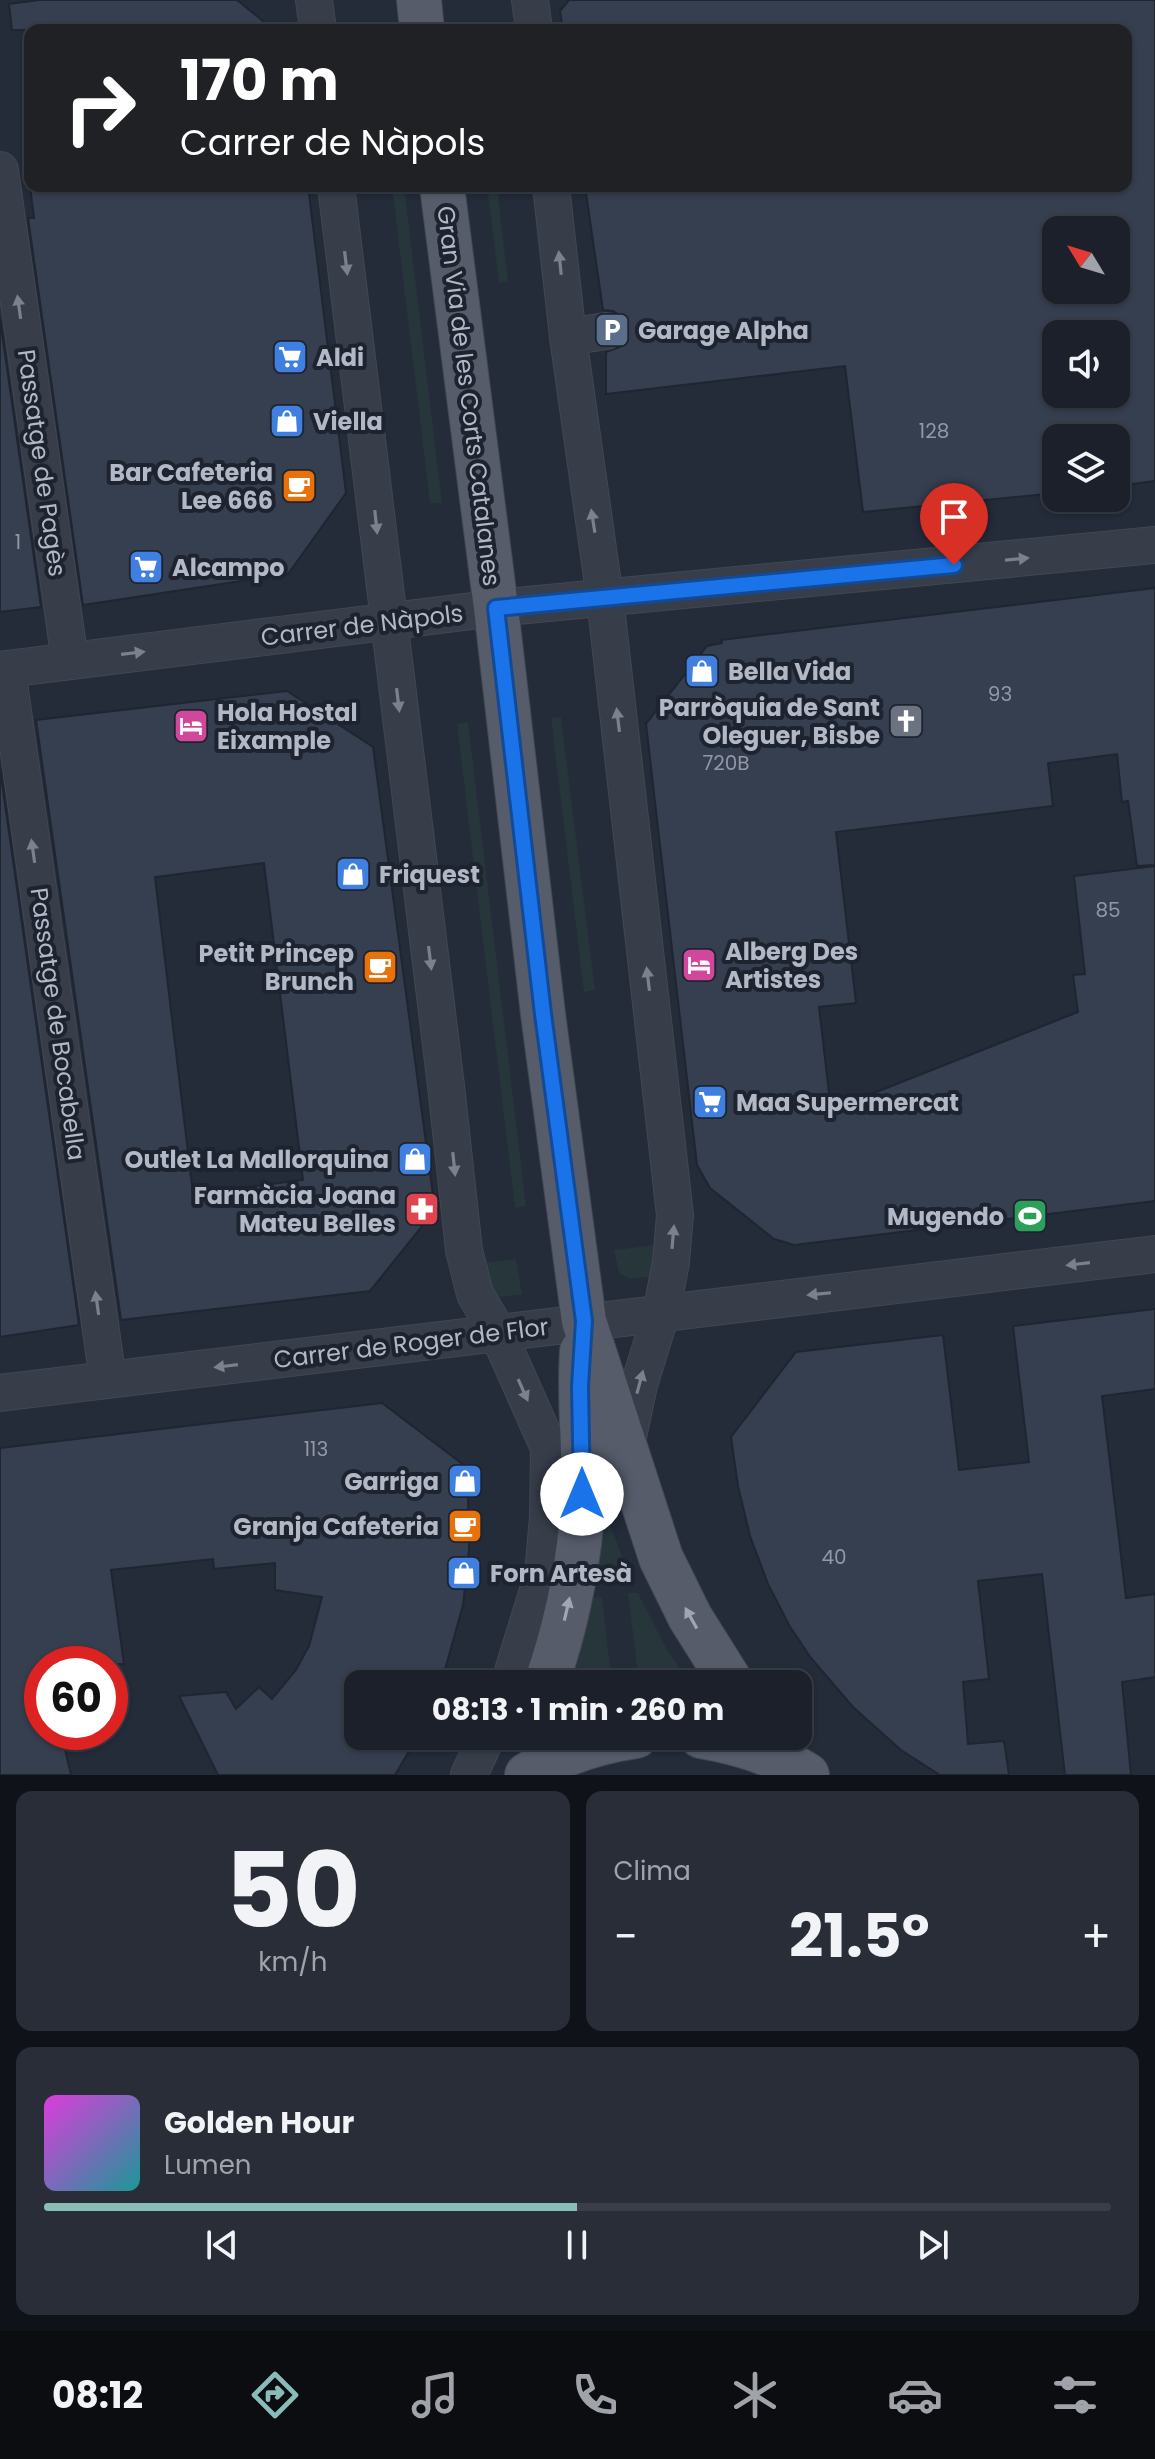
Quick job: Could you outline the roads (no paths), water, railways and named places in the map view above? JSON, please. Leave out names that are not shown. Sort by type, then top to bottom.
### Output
[{"type":"main road","points":[[419,0],[421,24]]},
{"type":"main road","name":"Gran Via de les Corts Catalanes","points":[[443,192],[496,608],[543,1014],[584,1321],[624,1451],[666,1569],[690,1617],[723,1670]]},
{"type":"main road","name":"Gran Via de les Corts Catalanes","points":[[551,1670],[570,1598],[582,1515],[580,1386],[584,1321]]},
{"type":"main road","points":[[507,1775],[519,1750]]},
{"type":"main road","points":[[527,1775],[557,1757],[577,1750]]},
{"type":"main road","points":[[763,1750],[785,1757]]},
{"type":"street","points":[[314,0],[317,24]]},
{"type":"street","points":[[530,0],[533,24]]},
{"type":"street","name":"Passatge de Pagès","points":[[0,170],[70,661]]},
{"type":"street","points":[[337,192],[464,1250],[475,1294],[498,1333],[549,1448],[543,1574],[513,1670]]},
{"type":"street","points":[[552,192],[568,337],[605,598],[675,1215],[671,1262],[661,1314],[639,1385],[624,1451]]},
{"type":"street","points":[[568,337],[606,331]]},
{"type":"street","name":"Carrer de Nàpols","points":[[4,669],[496,608],[1155,545]]},
{"type":"street","name":"Passatge de Bocabella","points":[[4,669],[108,1380]]},
{"type":"street","name":"Carrer de Roger de Flor","points":[[0,1393],[1155,1254]]},
{"type":"street","points":[[469,1775],[481,1750]]},
{"type":"place","name":"Garage Alpha","points":[[612,330]]},
{"type":"place","name":"Aldi","points":[[290,357]]},
{"type":"place","name":"Viella","points":[[287,421]]},
{"type":"place","name":"Bar Cafeteria Lee 666","points":[[299,486]]},
{"type":"place","name":"Alcampo","points":[[146,567]]},
{"type":"place","name":"Bella Vida","points":[[702,671]]},
{"type":"place","name":"Parròquia de Sant Oleguer, Bisbe","points":[[906,721]]},
{"type":"place","name":"Hola Hostal Eixample","points":[[191,726]]},
{"type":"place","name":"Friquest","points":[[353,874]]},
{"type":"place","name":"Alberg Des Artistes","points":[[699,965]]},
{"type":"place","name":"Petit Princep Brunch","points":[[380,967]]},
{"type":"place","name":"Maa Supermercat","points":[[710,1102]]},
{"type":"place","name":"Outlet La Mallorquina","points":[[415,1159]]},
{"type":"place","name":"Farmàcia Joana Mateu Belles","points":[[422,1209]]},
{"type":"place","name":"Mugendo","points":[[1030,1216]]},
{"type":"place","name":"Garriga","points":[[465,1481]]},
{"type":"place","name":"Granja Cafeteria","points":[[465,1526]]},
{"type":"place","name":"Forn Artesà","points":[[464,1573]]}]
